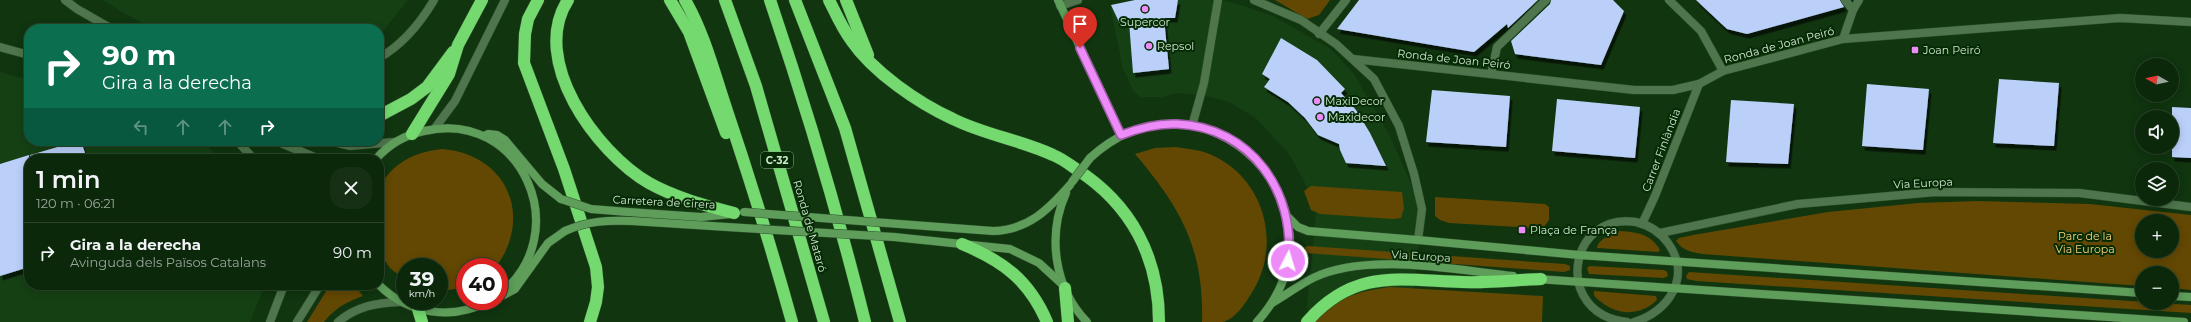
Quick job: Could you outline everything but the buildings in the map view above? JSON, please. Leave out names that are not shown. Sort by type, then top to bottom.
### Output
[{"type":"highway","points":[[384,113],[411,99],[427,87],[458,45],[482,0]]},
{"type":"highway","points":[[538,0],[528,19],[524,34],[524,63],[566,176],[596,267],[598,287],[596,302],[590,322]]},
{"type":"highway","points":[[568,0],[557,26],[556,52],[566,84],[578,107],[602,143],[631,170],[653,185],[688,201],[739,213]]},
{"type":"highway","points":[[670,0],[683,20],[691,39],[735,159],[761,241],[777,266]]},
{"type":"highway","points":[[685,0],[699,28],[714,72],[777,266],[792,322]]},
{"type":"highway","name":"Ronda de Mataró","points":[[725,0],[756,86],[824,322]]},
{"type":"highway","points":[[770,0],[801,92],[848,252],[865,322]]},
{"type":"highway","points":[[795,0],[845,128],[900,322]]},
{"type":"highway","points":[[829,0],[851,41],[888,78],[937,111],[984,132],[1055,156],[1103,188],[1133,225],[1144,244],[1156,286],[1159,322]]},
{"type":"highway","points":[[846,0],[870,60]]},
{"type":"highway","points":[[412,134],[449,74],[458,45]]},
{"type":"highway","points":[[962,244],[989,255],[1011,270],[1034,297],[1046,322]]},
{"type":"highway","points":[[1308,322],[1326,302],[1336,296],[1362,284],[1388,278],[1463,282],[1542,280]]},
{"type":"highway","points":[[1064,287],[1068,322]]},
{"type":"highway","points":[[894,300],[910,322]]},
{"type":"highway","points":[[418,310],[422,322]]},
{"type":"street","points":[[65,0],[77,9],[103,24]]},
{"type":"street","points":[[384,55],[416,26],[434,0]]},
{"type":"street","points":[[435,128],[455,101],[506,0]]},
{"type":"street","points":[[1078,0],[1059,3],[1121,135]]},
{"type":"street","points":[[1192,126],[1204,83],[1218,0]]},
{"type":"street","points":[[1254,0],[1301,20],[1319,34],[1336,44],[1374,79],[1399,126],[1414,174],[1422,209],[1418,240]]},
{"type":"street","points":[[1319,34],[1346,0]]},
{"type":"street","points":[[1491,74],[1497,47],[1546,0]]},
{"type":"street","points":[[1669,0],[1701,31],[1723,70]]},
{"type":"street","points":[[1845,0],[1853,10]]},
{"type":"street","points":[[1843,39],[1853,10],[1859,0]]},
{"type":"street","name":"Ronda de Joan Peiró","points":[[1353,59],[1634,90],[1673,90],[1698,84],[1723,70],[1843,39],[2120,18],[2191,22]]},
{"type":"street","points":[[0,46],[24,53]]},
{"type":"street","name":"Carrer Finlàndia","points":[[1642,224],[1656,196],[1698,84]]},
{"type":"street","points":[[1087,322],[1073,303],[1064,287],[1057,263],[1055,234],[1062,200],[1071,183],[1090,158],[1121,135],[1164,124],[1192,126],[1221,135],[1241,146],[1259,162],[1276,187],[1287,216],[1290,246],[1288,261],[1284,276],[1272,303],[1257,322]]},
{"type":"street","points":[[384,143],[394,142],[412,134],[435,128],[460,129],[484,136],[507,152],[525,174],[535,200],[536,214],[534,242],[530,255],[516,279],[508,287]]},
{"type":"street","name":"Carretera de Cirera","points":[[484,136],[488,134],[497,135],[505,140],[542,184],[561,198],[591,209],[628,212],[701,217],[739,213],[886,222],[993,231],[1023,226],[1036,219],[1049,209],[1071,183]]},
{"type":"street","points":[[381,154],[394,142]]},
{"type":"street","points":[[242,146],[249,154]]},
{"type":"street","points":[[288,146],[307,154]]},
{"type":"street","name":"Via Europa","points":[[1660,233],[1798,204],[1936,192],[2079,193],[2191,207]]},
{"type":"street","name":"Via Europa","points":[[1287,216],[1298,227],[1308,231],[1579,256],[2135,294]]},
{"type":"street","name":"Carretera de Cirera","points":[[508,292],[515,289],[548,243],[565,231],[576,226],[597,221],[632,221],[894,237],[997,246],[1019,252],[1039,263],[1064,287]]},
{"type":"street","points":[[1634,322],[1646,318],[1661,309],[1674,288],[1676,262],[1670,245],[1660,233],[1642,224],[1628,221],[1607,225],[1588,240],[1579,256],[1577,281],[1584,297],[1593,309],[1615,321],[1627,322],[1634,322],[1638,322]]},
{"type":"street","name":"Via Europa","points":[[1272,303],[1314,277],[1355,265],[1370,264],[1444,268],[1542,280],[1577,281],[2184,322]]},
{"type":"street","points":[[270,322],[282,290]]},
{"type":"street","points":[[297,322],[317,290]]},
{"type":"street","points":[[384,290],[396,299]]},
{"type":"street","points":[[2179,296],[2191,297]]},
{"type":"street","points":[[338,322],[348,314],[372,304],[396,302]]},
{"type":"street","points":[[424,310],[437,312],[458,312],[467,310]]},
{"type":"shaded area","points":[[102,0],[408,0],[384,30],[384,24],[143,24]]},
{"type":"shaded area","points":[[1136,0],[1221,0],[1238,4],[1273,16],[1331,49],[1354,74],[1390,136],[1422,209],[1412,312],[1311,322],[1307,306],[1316,213],[1304,181],[1289,154],[1256,118],[1229,102],[1203,95],[1176,93],[1163,97],[1140,97],[1134,92],[1123,69],[1110,5]]},
{"type":"shaded area","points":[[0,72],[24,79],[24,146],[208,146],[215,154],[24,154],[24,290],[263,290],[250,322],[0,322]]},
{"type":"green space","points":[[1275,0],[1330,0],[1319,15],[1307,19]]},
{"type":"green space","points":[[1176,147],[1205,152],[1232,167],[1246,182],[1257,198],[1264,217],[1267,236],[1266,256],[1260,276],[1243,306],[1232,318],[1223,322],[1202,322],[1202,296],[1194,251],[1177,212],[1165,193],[1135,154],[1155,148]]},
{"type":"green space","points":[[442,149],[464,153],[483,162],[497,175],[507,190],[512,208],[513,227],[507,247],[501,258],[456,258],[456,289],[448,290],[448,258],[396,258],[396,273],[390,268],[384,259],[384,180],[390,172],[405,160],[422,153]]},
{"type":"green space","points":[[1311,186],[1402,192],[1404,208],[1401,218],[1393,219],[1320,214],[1311,210],[1304,191]]},
{"type":"green space","points":[[1435,197],[1545,204],[1549,207],[1549,220],[1544,227],[1535,228],[1449,223],[1440,220],[1435,216]]},
{"type":"green space","name":"Parc de la Via Europa","points":[[1977,201],[2090,204],[2191,215],[2191,290],[2179,289],[2179,266],[2135,266],[2135,285],[1702,254],[1685,249],[1676,241],[1679,238],[1693,235],[1828,212],[1918,203]]},
{"type":"green space","points":[[1620,231],[1638,233],[1648,237],[1660,250],[1658,252],[1597,248],[1603,239]]},
{"type":"green space","points":[[1305,247],[1565,264],[1570,266],[1570,270],[1564,272],[1305,253]]},
{"type":"green space","points":[[1590,266],[1664,270],[1667,272],[1668,276],[1664,278],[1589,274],[1587,268]]},
{"type":"green space","points":[[1689,272],[2135,301],[2135,309],[1696,281],[1687,279],[1686,276]]},
{"type":"green space","points":[[1390,287],[1543,296],[1542,322],[1315,322],[1332,307],[1348,297],[1367,291]]},
{"type":"green space","points":[[327,290],[358,290],[363,296],[341,306],[324,322],[307,322]]},
{"type":"green space","points":[[1594,291],[1656,296],[1657,300],[1644,309],[1629,312],[1621,311],[1607,306],[1596,298],[1594,296]]},
{"type":"green space","points":[[2179,304],[2191,305],[2191,313],[2145,310],[2179,310]]},
{"type":"place","name":"Supercor","points":[[1145,9]]},
{"type":"place","name":"Repsol","points":[[1149,46]]},
{"type":"place","name":"Joan Peiró","points":[[1915,50]]},
{"type":"place","name":"MaxiDecor","points":[[1317,101]]},
{"type":"place","name":"Maxidecor","points":[[1320,117]]},
{"type":"place","name":"Plaça de França","points":[[1522,230]]},
{"type":"route","points":[[1080,48],[1121,135],[1150,126],[1164,124],[1192,126],[1207,129],[1235,142],[1259,162],[1276,187],[1287,216],[1290,246],[1288,261]]}]
